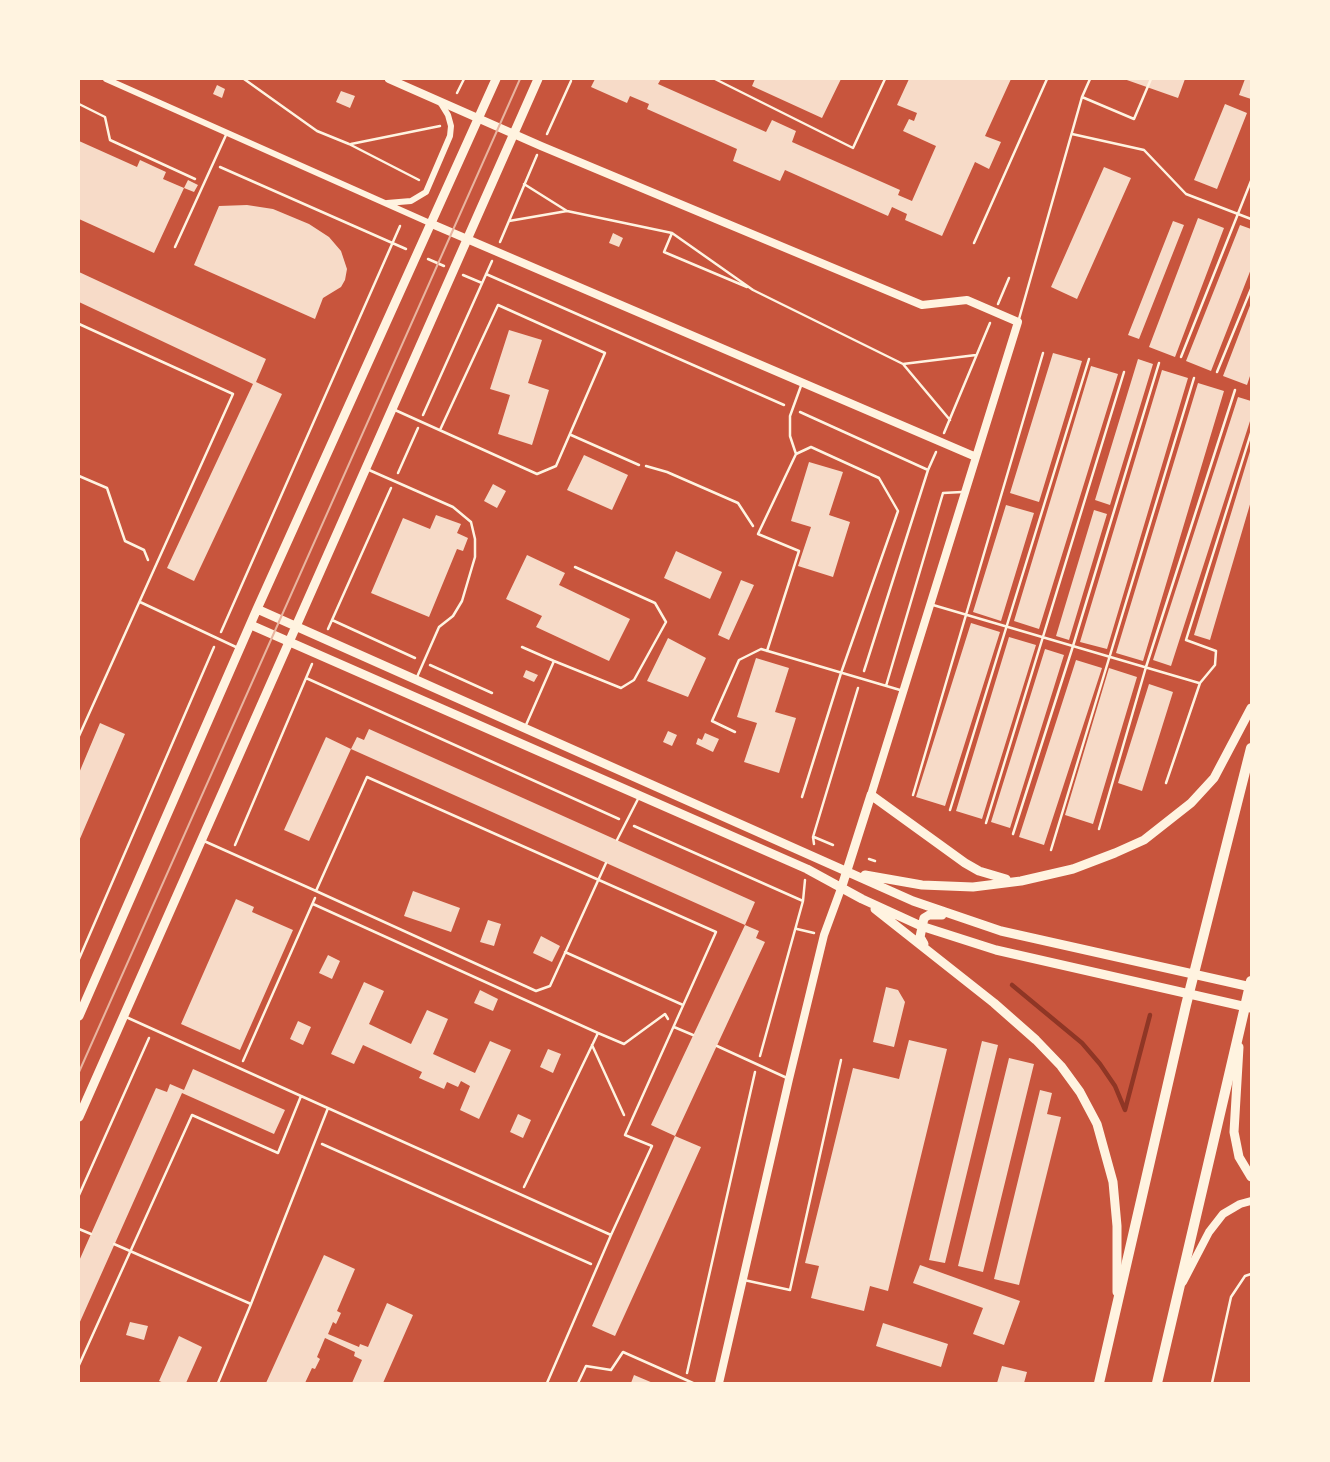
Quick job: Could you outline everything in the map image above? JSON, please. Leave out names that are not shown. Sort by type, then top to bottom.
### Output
[{"type":"highway","points":[[1100,1378],[1186,1005],[1251,748]]},
{"type":"highway","points":[[1157,1383],[1251,981]]},
{"type":"main road","points":[[79,1016],[257,610],[496,79]]},
{"type":"main road","points":[[79,1117],[538,79]]},
{"type":"main road","points":[[257,610],[954,917],[1001,931],[1251,987]]},
{"type":"main road","points":[[251,625],[842,886],[927,948],[1036,1040],[1061,1066],[1080,1092],[1103,1143],[1113,1182],[1117,1226],[1117,1304]]},
{"type":"main road","points":[[847,871],[908,883],[973,887],[1021,881],[1073,869],[1115,853],[1144,840],[1169,823],[1191,803],[1214,778],[1251,708]]},
{"type":"main road","points":[[842,886],[871,795],[979,871],[998,879],[1021,881]]},
{"type":"main road","points":[[862,899],[921,926],[996,950],[1251,1008]]},
{"type":"main road","points":[[927,948],[920,937],[924,918],[929,915],[954,917]]},
{"type":"main road","points":[[1242,1018],[1234,1099],[1234,1132],[1239,1157],[1251,1177]]},
{"type":"street","points":[[106,79],[467,240],[976,457]]},
{"type":"street","points":[[389,79],[922,305],[967,300],[1018,322],[871,795]]},
{"type":"street","points":[[385,204],[411,201],[426,192],[450,136],[448,115],[439,101]]},
{"type":"street","points":[[719,1383],[824,935],[842,886]]},
{"type":"street","points":[[1180,1288],[1209,1232],[1223,1214],[1251,1201]]},
{"type":"lane","points":[[715,79],[853,148],[884,79]]},
{"type":"lane","points":[[974,243],[1047,79]]},
{"type":"lane","points":[[1018,322],[1082,97],[1090,79]]},
{"type":"lane","points":[[1082,97],[1134,119],[1150,79]]},
{"type":"lane","points":[[175,247],[226,133]]},
{"type":"lane","points":[[1072,134],[1144,150],[1186,194],[1251,219]]},
{"type":"lane","points":[[1181,357],[1251,181]]},
{"type":"lane","points":[[1217,372],[1251,289]]},
{"type":"lane","points":[[392,408],[440,430],[537,474],[556,466],[606,353],[498,305],[440,430]]},
{"type":"lane","points":[[79,324],[233,394],[79,736]]},
{"type":"lane","points":[[913,795],[1044,353]]},
{"type":"lane","points":[[950,810],[1089,359]]},
{"type":"lane","points":[[1013,834],[1159,363]]},
{"type":"lane","points":[[986,823],[1124,372]]},
{"type":"lane","points":[[1051,850],[1194,378]]},
{"type":"lane","points":[[796,454],[790,436],[790,416],[802,383]]},
{"type":"lane","points":[[1099,829],[1146,667],[1235,390]]},
{"type":"lane","points":[[1166,783],[1200,683],[1215,665],[1216,652],[1186,640],[1251,433]]},
{"type":"lane","points":[[571,435],[639,465]]},
{"type":"lane","points":[[766,651],[799,551],[758,534],[796,454],[811,447],[879,478],[898,511],[841,673],[802,797]]},
{"type":"lane","points":[[365,468],[453,507],[471,522],[475,557],[462,601],[453,616],[439,626],[416,680]]},
{"type":"lane","points":[[886,686],[943,494],[965,492]]},
{"type":"lane","points":[[522,647],[621,688],[634,680],[666,622],[655,603],[575,567]]},
{"type":"lane","points":[[140,602],[240,649]]},
{"type":"lane","points":[[930,604],[1200,683]]},
{"type":"lane","points":[[735,732],[712,721],[739,660],[761,649],[903,691]]},
{"type":"lane","points":[[525,728],[554,661]]},
{"type":"lane","points":[[316,891],[367,776],[716,932],[625,1135],[652,1146],[547,1383]]},
{"type":"lane","points":[[617,840],[639,797]]},
{"type":"lane","points":[[201,839],[536,991],[550,986],[606,863]]},
{"type":"lane","points":[[565,952],[683,1005]]},
{"type":"lane","points":[[123,1016],[611,1235]]},
{"type":"lane","points":[[674,1027],[693,1035]]},
{"type":"lane","points":[[717,1046],[789,1079]]},
{"type":"lane","points":[[744,1280],[790,1290],[841,1060]]},
{"type":"lane","points":[[79,1365],[192,1115],[278,1153],[301,1096]]},
{"type":"lane","points":[[218,1383],[328,1108]]},
{"type":"lane","points":[[79,1229],[90,1234]]},
{"type":"lane","points":[[114,1244],[251,1304]]},
{"type":"lane","points":[[578,1383],[586,1366],[611,1370],[623,1352],[693,1383]]},
{"type":"path","points":[[244,79],[317,131],[349,144],[419,180]]},
{"type":"path","points":[[457,93],[463,79]]},
{"type":"path","points":[[547,134],[571,81]]},
{"type":"path","points":[[79,104],[105,117],[110,140],[197,180]]},
{"type":"path","points":[[349,144],[443,125]]},
{"type":"path","points":[[213,164],[482,283]]},
{"type":"path","points":[[524,184],[567,211],[672,233],[753,290]]},
{"type":"path","points":[[508,221],[567,211]]},
{"type":"path","points":[[79,959],[400,226]]},
{"type":"path","points":[[672,233],[664,252],[753,290],[903,364],[950,420]]},
{"type":"path","points":[[486,274],[928,470]]},
{"type":"path","points":[[814,844],[813,837],[861,679],[928,470],[1009,278]]},
{"type":"path","points":[[903,364],[976,355]]},
{"type":"path","points":[[639,465],[667,472],[738,503],[758,534]]},
{"type":"path","points":[[79,476],[107,488],[125,541],[144,550],[153,573]]},
{"type":"path","points":[[332,620],[492,692]]},
{"type":"path","points":[[232,853],[306,678],[803,901]]},
{"type":"path","points":[[813,837],[833,845]]},
{"type":"path","points":[[869,859],[875,861]]},
{"type":"path","points":[[686,1380],[757,1064],[803,901],[805,876]]},
{"type":"path","points":[[240,1068],[313,904],[316,891]]},
{"type":"path","points":[[313,904],[624,1044],[665,1014],[674,1027]]},
{"type":"path","points":[[796,929],[814,933]]},
{"type":"path","points":[[79,1195],[153,1029]]},
{"type":"path","points":[[520,1194],[598,1033]]},
{"type":"path","points":[[592,1045],[629,1127]]},
{"type":"path","points":[[315,1141],[597,1267]]},
{"type":"path","points":[[1212,1383],[1231,1297],[1245,1276],[1251,1274]]},
{"type":"building","points":[[595,79],[661,79],[658,84],[766,132],[772,120],[796,131],[792,142],[900,190],[898,195],[912,201],[936,146],[903,131],[909,119],[914,121],[917,113],[897,105],[909,79],[1011,79],[985,136],[1001,142],[989,169],[975,162],[942,236],[905,220],[907,214],[892,207],[888,216],[785,170],[780,181],[733,161],[737,149],[647,109],[649,104],[630,96],[627,103],[591,87]]},
{"type":"building","points":[[755,79],[841,79],[822,118],[752,86]]},
{"type":"building","points":[[1124,79],[1185,79],[1178,98]]},
{"type":"building","points":[[1245,79],[1251,79],[1251,99],[1239,95]]},
{"type":"building","points":[[217,85],[225,89],[222,98],[213,94]]},
{"type":"building","points":[[341,91],[355,96],[350,108],[336,102]]},
{"type":"building","points":[[1225,104],[1247,113],[1217,189],[1194,180]]},
{"type":"building","points":[[79,141],[137,167],[140,160],[166,172],[163,179],[184,188],[154,253],[79,219]]},
{"type":"building","points":[[1104,167],[1131,178],[1077,299],[1051,287]]},
{"type":"building","points":[[188,180],[198,185],[194,192],[184,188]]},
{"type":"building","points":[[247,205],[273,209],[309,224],[329,237],[341,251],[347,269],[345,280],[341,287],[323,298],[315,319],[194,265],[219,206]]},
{"type":"building","points":[[1198,218],[1224,228],[1175,357],[1149,347]]},
{"type":"building","points":[[1173,221],[1184,225],[1139,339],[1128,335]]},
{"type":"building","points":[[1240,225],[1251,229],[1251,269],[1211,371],[1186,361]]},
{"type":"building","points":[[613,233],[623,238],[619,247],[609,243]]},
{"type":"building","points":[[79,272],[266,359],[256,382],[282,394],[194,581],[167,568],[253,384],[79,302]]},
{"type":"building","points":[[1251,303],[1251,373],[1247,385],[1223,376]]},
{"type":"building","points":[[509,330],[542,340],[528,383],[549,390],[532,445],[498,434],[510,395],[490,389]]},
{"type":"building","points":[[1053,353],[1082,361],[1039,502],[1010,493]]},
{"type":"building","points":[[1138,359],[1153,364],[1110,505],[1095,500]]},
{"type":"building","points":[[1091,366],[1118,374],[1039,629],[1014,621]]},
{"type":"building","points":[[1162,370],[1188,378],[1107,649],[1080,642]]},
{"type":"building","points":[[1198,383],[1224,391],[1143,661],[1116,653]]},
{"type":"building","points":[[1238,397],[1251,401],[1251,418],[1171,666],[1153,660]]},
{"type":"building","points":[[1251,448],[1251,501],[1210,640],[1194,635]]},
{"type":"building","points":[[584,455],[628,475],[612,510],[567,490]]},
{"type":"building","points":[[809,462],[843,472],[829,515],[850,522],[833,577],[798,566],[811,527],[791,521]]},
{"type":"building","points":[[493,484],[506,491],[497,508],[484,501]]},
{"type":"building","points":[[1006,505],[1034,513],[1001,621],[973,612]]},
{"type":"building","points":[[1094,510],[1107,514],[1069,640],[1056,636]]},
{"type":"building","points":[[436,515],[461,524],[457,533],[468,538],[463,551],[457,549],[429,617],[371,593],[403,518],[430,529]]},
{"type":"building","points":[[676,551],[722,572],[710,599],[664,578]]},
{"type":"building","points":[[527,555],[565,573],[559,585],[630,619],[609,661],[536,627],[542,616],[506,599]]},
{"type":"building","points":[[741,580],[754,585],[729,640],[718,635]]},
{"type":"building","points":[[971,623],[1000,632],[945,806],[916,797]]},
{"type":"building","points":[[1009,637],[1036,645],[982,819],[956,811]]},
{"type":"building","points":[[668,638],[706,658],[688,697],[647,681]]},
{"type":"building","points":[[1045,649],[1064,655],[1010,828],[991,822]]},
{"type":"building","points":[[756,658],[789,668],[775,712],[796,718],[779,773],[744,762],[757,723],[737,717]]},
{"type":"building","points":[[1076,660],[1102,668],[1044,845],[1019,837]]},
{"type":"building","points":[[1109,668],[1137,677],[1093,824],[1065,815]]},
{"type":"building","points":[[526,670],[538,675],[534,682],[523,677]]},
{"type":"building","points":[[1149,684],[1173,692],[1142,791],[1118,783]]},
{"type":"building","points":[[100,723],[125,734],[79,841],[79,773]]},
{"type":"building","points":[[369,729],[755,902],[745,925],[351,749],[357,737],[364,740]]},
{"type":"building","points":[[668,731],[677,735],[672,746],[663,742]]},
{"type":"building","points":[[705,733],[719,739],[713,752],[696,744],[698,738],[702,740]]},
{"type":"building","points":[[326,737],[351,749],[309,841],[284,830]]},
{"type":"building","points":[[413,891],[460,908],[451,932],[404,916]]},
{"type":"building","points":[[236,899],[254,907],[252,912],[293,930],[240,1050],[181,1024]]},
{"type":"building","points":[[488,920],[501,924],[494,946],[480,942]]},
{"type":"building","points":[[745,925],[759,931],[756,938],[765,942],[675,1136],[651,1125]]},
{"type":"building","points":[[541,936],[560,946],[552,962],[533,953]]},
{"type":"building","points":[[328,955],[340,961],[332,979],[319,973]]},
{"type":"building","points":[[364,982],[384,991],[369,1024],[411,1044],[427,1010],[448,1019],[433,1054],[475,1073],[490,1041],[511,1050],[479,1119],[460,1110],[470,1086],[461,1081],[458,1087],[447,1082],[444,1089],[419,1078],[422,1072],[363,1045],[354,1064],[331,1054]]},
{"type":"building","points":[[886,987],[898,990],[905,1002],[894,1047],[873,1042]]},
{"type":"building","points":[[480,990],[498,999],[493,1011],[474,1003]]},
{"type":"building","points":[[298,1021],[311,1027],[303,1045],[290,1039]]},
{"type":"building","points":[[909,1040],[947,1049],[888,1291],[870,1286],[864,1311],[811,1298],[819,1266],[805,1263],[853,1068],[899,1079]]},
{"type":"building","points":[[982,1041],[998,1045],[945,1263],[929,1260]]},
{"type":"building","points":[[548,1049],[561,1054],[553,1073],[540,1067]]},
{"type":"building","points":[[1009,1058],[1034,1064],[983,1272],[958,1266]]},
{"type":"building","points":[[193,1069],[285,1110],[274,1134],[182,1093],[79,1324],[79,1261],[156,1088],[167,1092],[170,1084],[184,1090]]},
{"type":"building","points":[[1040,1090],[1052,1093],[1047,1114],[1061,1117],[1019,1285],[994,1279]]},
{"type":"building","points":[[518,1114],[531,1120],[523,1138],[510,1132]]},
{"type":"building","points":[[675,1136],[701,1147],[615,1336],[592,1326]]},
{"type":"building","points":[[324,1255],[355,1269],[337,1311],[341,1313],[328,1334],[359,1347],[360,1344],[368,1347],[387,1303],[413,1315],[383,1383],[352,1383],[362,1360],[354,1356],[355,1352],[325,1338],[317,1357],[320,1359],[305,1383],[266,1383]]},
{"type":"building","points":[[920,1265],[1020,1301],[1004,1345],[973,1334],[983,1308],[913,1283]]},
{"type":"building","points":[[130,1322],[148,1326],[144,1340],[126,1335]]},
{"type":"building","points":[[883,1323],[948,1344],[941,1367],[876,1346]]},
{"type":"building","points":[[179,1336],[202,1347],[186,1383],[164,1383],[159,1381]]},
{"type":"building","points":[[1002,1366],[1027,1372],[1024,1383],[997,1383]]},
{"type":"building","points":[[634,1375],[653,1383],[631,1383]]},
{"type":"waterway","points":[[1012,985],[1082,1043],[1115,1086],[1125,1110],[1150,1015]]},
{"type":"tram line","points":[[79,1072],[520,79]]}]
